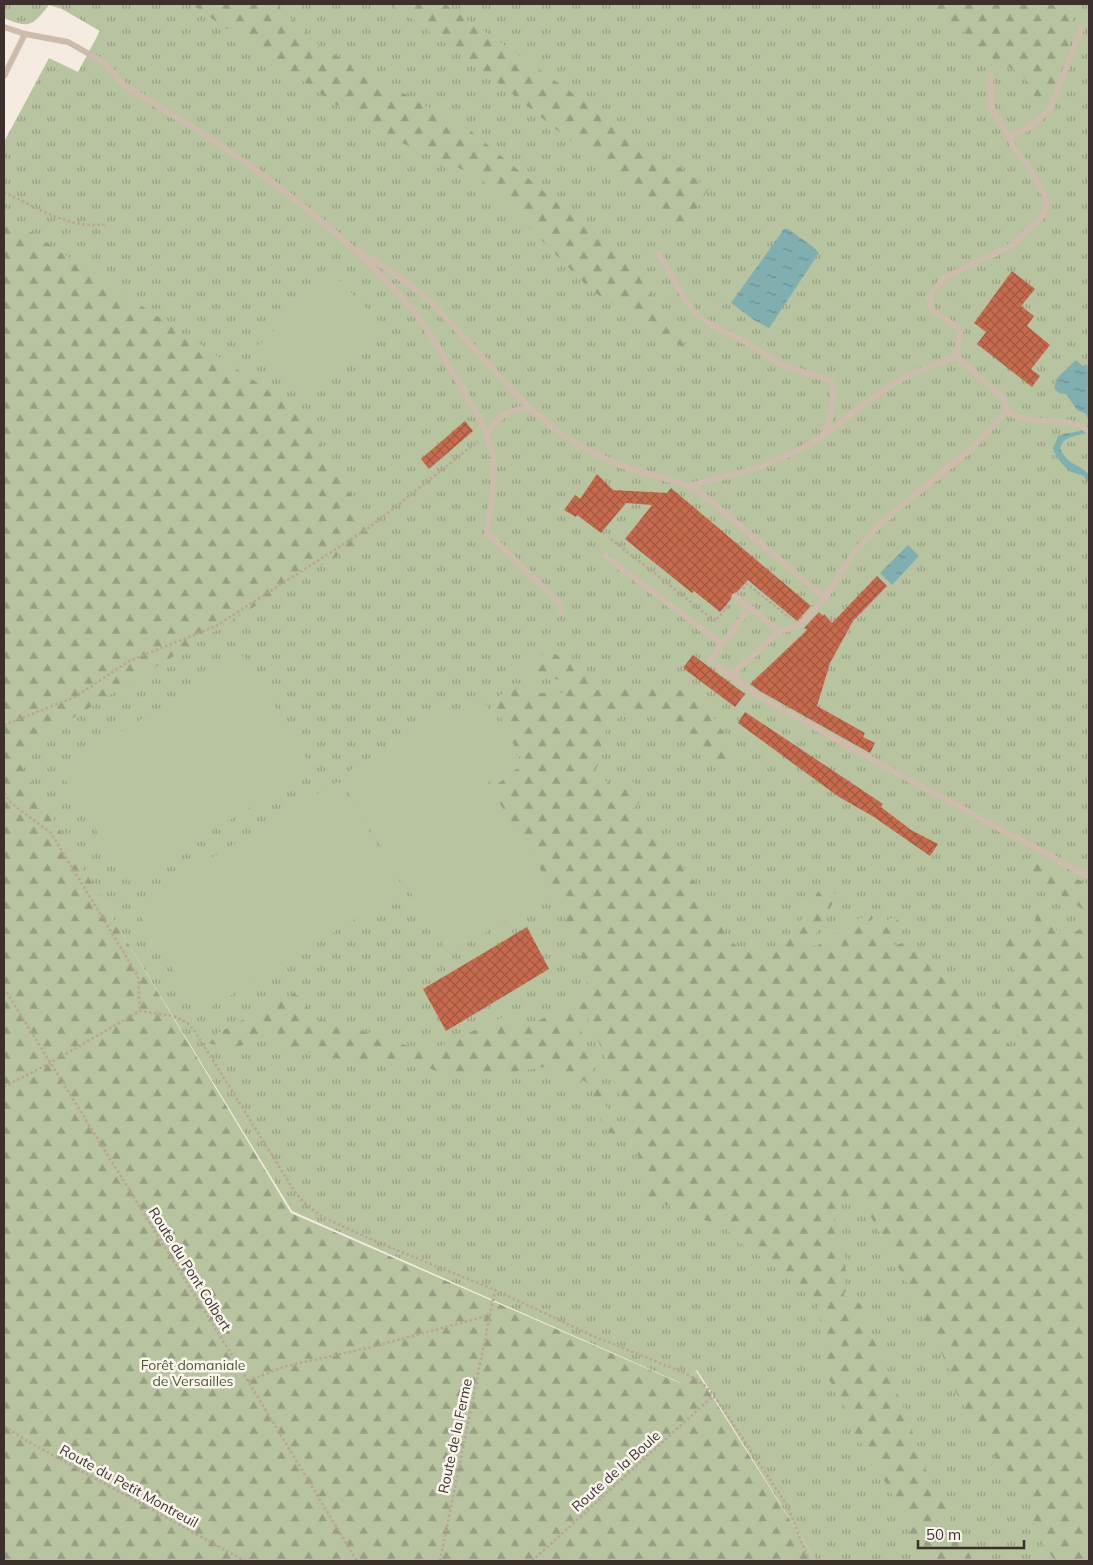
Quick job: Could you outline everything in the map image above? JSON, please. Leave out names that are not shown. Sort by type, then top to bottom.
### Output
[{"type":"lane","points":[[4,27],[25,34],[68,42],[97,57],[127,87],[241,159],[347,242],[408,283],[431,302],[529,408],[560,433],[599,456],[689,486],[710,499],[825,598]]},
{"type":"lane","points":[[1010,137],[1030,127],[1050,110],[1082,27]]},
{"type":"lane","points":[[4,76],[25,34]]},
{"type":"lane","points":[[956,356],[961,329],[932,312],[929,295],[946,277],[1011,246],[1044,215],[1047,199],[1027,164],[1013,148],[1010,137],[991,109],[990,74]]},
{"type":"lane","points":[[347,242],[418,317],[474,408],[486,435],[493,458],[494,477],[487,533],[560,603],[562,613]]},
{"type":"lane","points":[[658,254],[688,304],[698,316],[716,328],[746,342],[786,368],[830,380],[832,385],[832,401],[824,435]]},
{"type":"lane","points":[[956,356],[1004,399],[1007,411],[1011,414],[1032,420],[1082,425],[1089,432]]},
{"type":"lane","points":[[689,486],[761,466],[804,447],[824,435],[884,389],[919,370],[956,356]]},
{"type":"lane","points":[[486,435],[496,420],[504,414],[529,408]]},
{"type":"lane","points":[[731,676],[779,631],[800,626],[825,598],[854,553],[880,524],[972,448],[1007,411]]},
{"type":"lane","points":[[606,556],[722,644]]},
{"type":"lane","points":[[736,597],[779,631]]},
{"type":"lane","points":[[750,608],[710,660],[757,695],[1089,877]]},
{"type":"path","points":[[4,192],[67,220],[91,225],[107,224]]},
{"type":"path","points":[[4,725],[75,697],[129,661],[216,626],[370,527],[486,435]]},
{"type":"path","points":[[611,540],[716,621],[748,584],[800,626]]},
{"type":"path","points":[[4,792],[11,803],[51,833],[138,976],[140,1011]]},
{"type":"path","name":"Route du Pont Colbert","points":[[4,988],[248,1381],[357,1561]]},
{"type":"path","points":[[4,1087],[50,1064],[140,1011],[174,1016],[186,1022],[194,1030],[295,1192],[307,1206],[323,1217],[377,1242],[495,1290],[591,1335],[688,1375],[704,1385],[787,1505],[808,1561],[804,1561]]},
{"type":"path","name":"Route de la Ferme","points":[[440,1561],[495,1290]]},
{"type":"path","points":[[248,1381],[286,1366],[368,1348],[490,1315]]},
{"type":"path","name":"Route de la Boule","points":[[532,1561],[713,1396]]},
{"type":"path","name":"Route du Petit Montreuil","points":[[4,1426],[38,1447],[245,1561]]},
{"type":"green space","points":[[4,4],[1089,4],[1089,1561],[816,1561],[697,1370],[681,1383],[292,1211],[13,755],[4,142],[49,58],[78,72],[100,31],[62,9],[49,5],[30,24],[20,24],[4,18]]},
{"type":"green space","points":[[191,4],[276,4],[322,48],[471,131],[630,263],[688,350],[592,291],[479,177],[373,130]]},
{"type":"green space","points":[[391,4],[445,4],[709,188],[683,231],[467,58]]},
{"type":"green space","points":[[926,4],[1075,4],[1064,83],[1057,100],[1049,104],[1042,102],[1029,92],[1025,79],[1019,73],[986,54],[970,36],[942,19]]},
{"type":"green space","name":"Forêt domaniale de Versailles","points":[[4,214],[301,412],[374,533],[14,754],[291,1213],[680,1383],[696,1371],[816,1561],[4,1561]]},
{"type":"green space","points":[[332,273],[383,325],[306,399],[256,347]]},
{"type":"green space","points":[[551,650],[560,658],[585,672],[590,682],[590,689],[618,692],[628,685],[672,688],[694,697],[717,722],[728,743],[734,763],[731,768],[716,760],[652,711],[639,709],[619,717],[608,728],[601,740],[601,758],[595,771],[618,792],[632,781],[648,796],[633,808],[687,872],[734,944],[745,952],[763,951],[784,943],[794,931],[822,886],[829,888],[836,895],[835,899],[810,945],[817,946],[852,921],[871,914],[873,918],[863,929],[869,930],[893,917],[900,924],[889,935],[894,945],[911,938],[1015,1051],[1019,1048],[1023,1031],[1000,1016],[991,1001],[1011,975],[1017,952],[980,938],[971,932],[983,930],[1008,937],[1021,937],[1033,931],[1037,911],[1047,915],[1056,930],[1071,932],[1079,930],[1086,918],[1084,910],[1035,878],[1021,862],[1045,863],[1089,885],[1089,1561],[1055,1561],[1036,1533],[1028,1494],[991,1452],[954,1389],[948,1367],[913,1294],[870,1215],[856,1195],[845,1198],[832,1225],[845,1259],[846,1291],[843,1295],[856,1300],[861,1305],[876,1345],[911,1425],[917,1453],[973,1561],[922,1561],[902,1514],[870,1454],[856,1437],[845,1406],[823,1370],[824,1338],[817,1304],[802,1285],[737,1241],[727,1229],[648,1197],[631,1126],[602,1049],[588,1019],[582,1017],[580,1028],[616,1135],[604,1127],[590,1085],[583,1080],[576,1088],[566,1089],[557,1075],[545,1067],[463,1076],[440,1073],[412,1060],[352,1061],[295,1050],[268,1037],[233,1048],[201,1042],[293,993],[302,998],[315,1020],[333,1021],[411,1047],[438,1047],[505,1016],[521,1030],[581,998],[589,977],[553,890],[491,789],[523,764],[493,701],[516,683],[540,693],[566,693],[568,684],[556,679],[537,678],[522,669]]},
{"type":"green space","points":[[244,656],[313,769],[128,882],[59,770]]},
{"type":"green space","points":[[482,698],[521,762],[487,783],[553,890],[449,955],[339,777],[444,712],[448,719]]},
{"type":"green space","points":[[338,781],[404,889],[200,1014],[134,905]]},
{"type":"water","points":[[784,229],[788,229],[819,253],[769,328],[754,320],[731,303]]},
{"type":"water","points":[[1076,360],[1083,366],[1087,364],[1089,374],[1089,422],[1086,414],[1077,410],[1066,394],[1059,393],[1054,388],[1058,377]]},
{"type":"water","points":[[1089,422],[1089,431],[1068,438],[1062,443],[1060,448],[1069,461],[1089,474],[1089,483],[1084,476],[1066,468],[1053,448],[1058,436],[1080,431]]},
{"type":"water","points":[[908,545],[919,556],[892,585],[880,573]]},
{"type":"building","points":[[1012,271],[1035,289],[1021,306],[1034,316],[1027,326],[1050,345],[1031,369],[1040,376],[1032,387],[977,344],[986,332],[974,323]]},
{"type":"building","points":[[465,421],[473,431],[429,469],[421,459]]},
{"type":"building","points":[[597,474],[613,490],[667,493],[671,488],[811,606],[797,621],[748,580],[737,592],[732,594],[731,599],[720,612],[694,591],[692,593],[625,539],[652,505],[626,503],[601,533],[577,515],[576,517],[564,510],[575,495],[580,499]]},
{"type":"building","points":[[877,576],[887,586],[853,621],[830,663],[817,706],[865,733],[863,737],[875,743],[870,753],[750,684],[807,630],[804,628],[819,612],[823,616],[824,614],[832,623]]},
{"type":"building","points":[[693,655],[745,694],[735,707],[683,668]]},
{"type":"building","points":[[745,712],[883,804],[881,807],[911,830],[938,844],[930,856],[874,817],[839,797],[738,723]]},
{"type":"building","points":[[527,927],[549,969],[446,1031],[423,989]]}]
